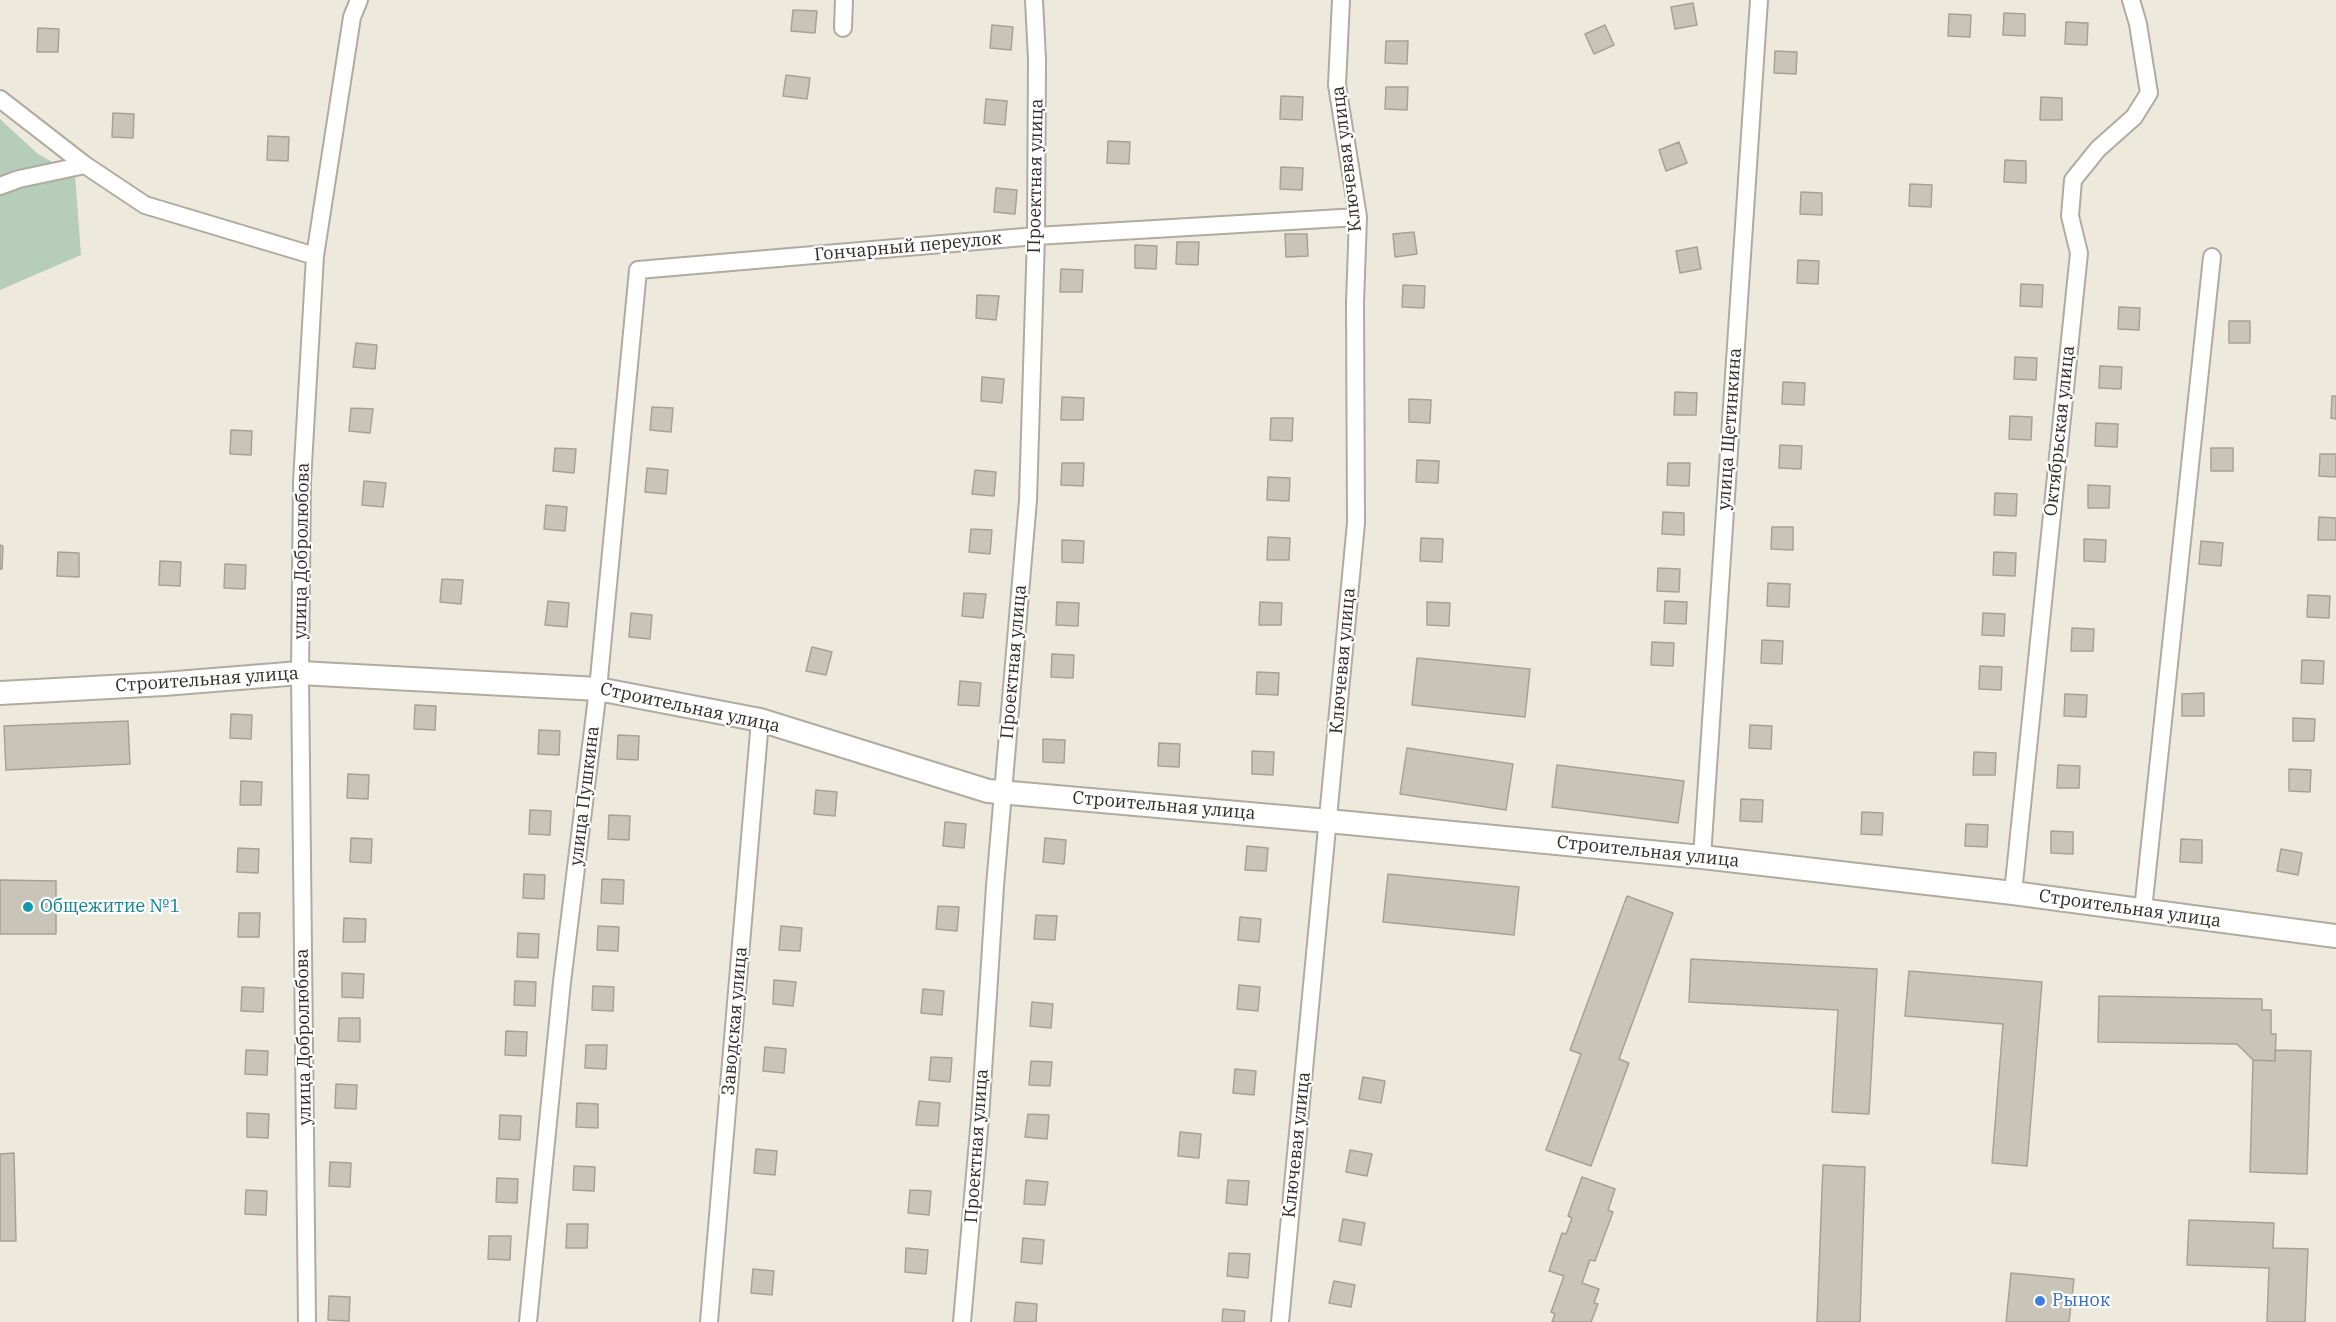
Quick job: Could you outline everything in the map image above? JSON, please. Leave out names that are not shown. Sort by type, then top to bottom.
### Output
[{"type":"street","name":"улица Добролюбова","points":[[307,1322],[300,673],[302,482],[315,256],[352,16],[359,0]]},
{"type":"street","points":[[843,28],[844,0]]},
{"type":"street","name":"Проектная улица","points":[[962,1322],[980,1118],[994,886],[1028,500],[1036,236],[1037,59],[1034,0]]},
{"type":"street","name":"Ключевая улица","points":[[1280,1322],[1356,523],[1355,303],[1358,217],[1337,85],[1341,0]]},
{"type":"street","name":"улица Щетинкина","points":[[1702,857],[1759,0]]},
{"type":"street","name":"Октябрьская улица","points":[[2013,893],[2079,253],[2070,216],[2073,180],[2098,149],[2134,117],[2149,93],[2138,24],[2130,0]]},
{"type":"street","points":[[0,99],[85,165],[145,205],[315,256]]},
{"type":"street","points":[[0,186],[19,179],[85,165]]},
{"type":"street","name":"Гончарный переулок","points":[[638,270],[1036,236],[1358,217]]},
{"type":"street","points":[[2143,910],[2212,257]]},
{"type":"street","name":"улица Пушкина","points":[[528,1322],[562,982],[598,688],[638,270]]},
{"type":"street","name":"Строительная улица","points":[[0,693],[164,684],[300,673],[598,688],[760,720],[988,790],[1702,857],[2013,893],[2336,936]]},
{"type":"street","name":"Заводская улица","points":[[709,1322],[760,720]]},
{"type":"green space","points":[[0,119],[38,154],[75,175],[81,255],[0,290]]},
{"type":"building","points":[[1693,3],[1697,25],[1675,29],[1671,7]]},
{"type":"building","points":[[793,10],[817,11],[815,33],[791,31]]},
{"type":"building","points":[[2004,13],[2025,14],[2025,36],[2003,35]]},
{"type":"building","points":[[1949,14],[1971,15],[1970,37],[1948,36]]},
{"type":"building","points":[[2066,22],[2088,23],[2087,45],[2065,44]]},
{"type":"building","points":[[992,25],[1013,27],[1011,50],[990,48]]},
{"type":"building","points":[[1605,25],[1614,45],[1594,54],[1585,34]]},
{"type":"building","points":[[38,28],[59,29],[58,52],[37,52]]},
{"type":"building","points":[[1386,41],[1408,41],[1407,64],[1385,63]]},
{"type":"building","points":[[1775,51],[1797,52],[1796,74],[1774,73]]},
{"type":"building","points":[[786,75],[810,78],[807,99],[783,96]]},
{"type":"building","points":[[1386,87],[1408,87],[1407,110],[1385,109]]},
{"type":"building","points":[[1281,96],[1303,97],[1302,120],[1280,119]]},
{"type":"building","points":[[2041,97],[2062,98],[2062,120],[2040,120]]},
{"type":"building","points":[[986,99],[1007,101],[1005,125],[984,123]]},
{"type":"building","points":[[113,113],[134,114],[133,138],[112,137]]},
{"type":"building","points":[[268,136],[289,137],[288,161],[267,160]]},
{"type":"building","points":[[1108,141],[1130,142],[1129,164],[1107,163]]},
{"type":"building","points":[[1679,142],[1687,163],[1666,171],[1659,150]]},
{"type":"building","points":[[2005,160],[2026,161],[2026,183],[2004,182]]},
{"type":"building","points":[[1281,167],[1303,168],[1302,190],[1280,189]]},
{"type":"building","points":[[1910,184],[1932,185],[1931,207],[1909,206]]},
{"type":"building","points":[[996,188],[1017,190],[1015,214],[994,212]]},
{"type":"building","points":[[1801,192],[1822,193],[1822,215],[1800,214]]},
{"type":"building","points":[[1414,232],[1417,254],[1395,257],[1393,234]]},
{"type":"building","points":[[1285,234],[1307,234],[1308,256],[1286,257]]},
{"type":"building","points":[[1177,242],[1199,242],[1198,265],[1176,264]]},
{"type":"building","points":[[1135,245],[1157,246],[1156,269],[1135,268]]},
{"type":"building","points":[[1697,247],[1701,269],[1680,273],[1676,251]]},
{"type":"building","points":[[1798,260],[1819,261],[1818,284],[1797,283]]},
{"type":"building","points":[[1061,269],[1083,270],[1082,292],[1060,292]]},
{"type":"building","points":[[2021,284],[2043,285],[2042,307],[2020,306]]},
{"type":"building","points":[[1403,285],[1425,286],[1424,308],[1402,307]]},
{"type":"building","points":[[977,295],[999,296],[996,320],[976,318]]},
{"type":"building","points":[[2119,307],[2140,308],[2139,330],[2118,329]]},
{"type":"building","points":[[2229,321],[2250,321],[2250,343],[2229,343]]},
{"type":"building","points":[[356,343],[377,345],[375,369],[353,367]]},
{"type":"building","points":[[2015,357],[2037,358],[2036,380],[2014,379]]},
{"type":"building","points":[[2100,366],[2122,367],[2121,389],[2099,388]]},
{"type":"building","points":[[982,377],[1004,379],[1002,403],[981,401]]},
{"type":"building","points":[[1783,382],[1805,383],[1804,405],[1782,404]]},
{"type":"building","points":[[1675,392],[1697,393],[1696,415],[1674,415]]},
{"type":"building","points":[[2332,396],[2336,396],[2336,419],[2331,418]]},
{"type":"building","points":[[1062,397],[1084,398],[1083,420],[1061,420]]},
{"type":"building","points":[[1409,399],[1431,400],[1430,423],[1409,422]]},
{"type":"building","points":[[652,407],[673,408],[671,432],[650,430]]},
{"type":"building","points":[[351,408],[373,409],[370,433],[349,431]]},
{"type":"building","points":[[2010,416],[2032,417],[2031,440],[2009,439]]},
{"type":"building","points":[[1271,418],[1293,418],[1292,441],[1270,440]]},
{"type":"building","points":[[2096,423],[2118,424],[2117,447],[2095,446]]},
{"type":"building","points":[[231,430],[252,431],[251,455],[230,454]]},
{"type":"building","points":[[1780,445],[1802,446],[1801,469],[1779,468]]},
{"type":"building","points":[[555,448],[576,449],[574,473],[553,471]]},
{"type":"building","points":[[2211,448],[2233,448],[2233,471],[2211,471]]},
{"type":"building","points":[[2320,454],[2336,454],[2336,477],[2319,476]]},
{"type":"building","points":[[1417,460],[1439,461],[1438,483],[1416,482]]},
{"type":"building","points":[[1062,463],[1084,463],[1083,486],[1061,485]]},
{"type":"building","points":[[1668,463],[1690,463],[1689,486],[1667,485]]},
{"type":"building","points":[[647,468],[668,470],[666,494],[645,492]]},
{"type":"building","points":[[975,470],[996,472],[994,496],[972,494]]},
{"type":"building","points":[[1268,477],[1290,478],[1289,501],[1267,500]]},
{"type":"building","points":[[364,481],[386,483],[383,507],[362,505]]},
{"type":"building","points":[[2088,485],[2110,486],[2109,508],[2088,508]]},
{"type":"building","points":[[1995,493],[2017,494],[2016,516],[1994,515]]},
{"type":"building","points":[[546,505],[567,507],[565,531],[544,529]]},
{"type":"building","points":[[1663,512],[1684,513],[1684,535],[1662,534]]},
{"type":"building","points":[[2319,517],[2336,518],[2336,540],[2318,540]]},
{"type":"building","points":[[1772,527],[1793,527],[1793,550],[1771,549]]},
{"type":"building","points":[[971,529],[992,530],[990,554],[969,552]]},
{"type":"building","points":[[1268,537],[1290,538],[1289,560],[1267,560]]},
{"type":"building","points":[[1421,538],[1443,539],[1442,562],[1420,561]]},
{"type":"building","points":[[2084,539],[2106,540],[2105,562],[2084,561]]},
{"type":"building","points":[[1062,540],[1084,541],[1083,563],[1062,562]]},
{"type":"building","points":[[2201,541],[2223,543],[2221,566],[2199,564]]},
{"type":"building","points":[[0,545],[3,546],[2,569],[0,569]]},
{"type":"building","points":[[58,552],[79,553],[79,577],[57,576]]},
{"type":"building","points":[[1994,552],[2016,553],[2015,576],[1993,575]]},
{"type":"building","points":[[160,561],[181,562],[180,586],[159,585]]},
{"type":"building","points":[[225,564],[246,565],[245,589],[224,588]]},
{"type":"building","points":[[1658,568],[1680,569],[1679,592],[1657,591]]},
{"type":"building","points":[[442,579],[463,580],[461,604],[440,602]]},
{"type":"building","points":[[1768,583],[1790,584],[1789,607],[1767,606]]},
{"type":"building","points":[[964,593],[986,594],[983,618],[962,616]]},
{"type":"building","points":[[2308,595],[2330,596],[2329,618],[2307,617]]},
{"type":"building","points":[[548,601],[569,603],[567,627],[545,625]]},
{"type":"building","points":[[1665,601],[1687,602],[1686,624],[1664,623]]},
{"type":"building","points":[[1057,602],[1079,603],[1078,626],[1056,625]]},
{"type":"building","points":[[1260,602],[1282,603],[1281,625],[1259,625]]},
{"type":"building","points":[[1427,602],[1450,603],[1449,626],[1427,625]]},
{"type":"building","points":[[631,613],[652,615],[650,639],[629,637]]},
{"type":"building","points":[[1983,613],[2005,614],[2004,636],[1982,635]]},
{"type":"building","points":[[2072,628],[2094,629],[2093,651],[2071,651]]},
{"type":"building","points":[[1762,640],[1783,641],[1782,664],[1761,663]]},
{"type":"building","points":[[1652,642],[1674,643],[1673,666],[1651,665]]},
{"type":"building","points":[[812,647],[832,652],[826,675],[806,671]]},
{"type":"building","points":[[1052,654],[1074,655],[1073,678],[1051,677]]},
{"type":"building","points":[[1417,658],[1530,669],[1525,717],[1412,705]]},
{"type":"building","points":[[2302,660],[2324,661],[2323,684],[2301,683]]},
{"type":"building","points":[[1980,666],[2002,667],[2001,690],[1979,689]]},
{"type":"building","points":[[1257,672],[1279,673],[1278,695],[1256,694]]},
{"type":"building","points":[[960,681],[981,683],[979,706],[958,705]]},
{"type":"building","points":[[2204,693],[2204,716],[2182,716],[2182,694]]},
{"type":"building","points":[[2065,694],[2087,695],[2086,717],[2064,716]]},
{"type":"building","points":[[415,705],[436,706],[435,730],[414,729]]},
{"type":"building","points":[[231,714],[252,715],[251,739],[230,738]]},
{"type":"building","points":[[2293,718],[2315,719],[2314,741],[2293,741]]},
{"type":"building","points":[[128,721],[130,764],[6,770],[4,726]]},
{"type":"building","points":[[1750,725],[1772,726],[1771,749],[1749,748]]},
{"type":"building","points":[[539,730],[560,731],[559,755],[538,754]]},
{"type":"building","points":[[618,735],[639,736],[638,760],[617,759]]},
{"type":"building","points":[[1043,739],[1065,740],[1064,763],[1043,762]]},
{"type":"building","points":[[1159,743],[1180,744],[1179,767],[1158,766]]},
{"type":"building","points":[[1407,748],[1513,764],[1506,810],[1400,794]]},
{"type":"building","points":[[1252,751],[1274,752],[1273,775],[1252,774]]},
{"type":"building","points":[[1974,752],[1996,753],[1995,775],[1973,775]]},
{"type":"building","points":[[1557,765],[1684,781],[1678,823],[1552,807]]},
{"type":"building","points":[[2058,765],[2080,766],[2079,788],[2057,788]]},
{"type":"building","points":[[2289,769],[2311,770],[2310,792],[2289,791]]},
{"type":"building","points":[[348,774],[369,775],[368,799],[347,798]]},
{"type":"building","points":[[241,781],[262,782],[261,805],[240,805]]},
{"type":"building","points":[[816,790],[837,792],[835,816],[814,814]]},
{"type":"building","points":[[1741,799],[1763,800],[1762,822],[1740,821]]},
{"type":"building","points":[[530,810],[551,811],[550,835],[529,834]]},
{"type":"building","points":[[1862,812],[1883,813],[1882,835],[1861,834]]},
{"type":"building","points":[[609,815],[630,816],[629,840],[608,839]]},
{"type":"building","points":[[945,822],[966,824],[964,848],[943,846]]},
{"type":"building","points":[[1966,824],[1988,825],[1987,847],[1965,846]]},
{"type":"building","points":[[2051,831],[2073,832],[2073,854],[2051,853]]},
{"type":"building","points":[[351,838],[372,839],[371,863],[350,862]]},
{"type":"building","points":[[1045,838],[1066,840],[1064,864],[1043,862]]},
{"type":"building","points":[[2181,839],[2202,840],[2202,863],[2180,862]]},
{"type":"building","points":[[1247,846],[1268,848],[1266,871],[1245,870]]},
{"type":"building","points":[[238,848],[259,849],[258,873],[237,872]]},
{"type":"building","points":[[2281,849],[2302,853],[2298,875],[2277,871]]},
{"type":"building","points":[[524,874],[545,875],[544,899],[523,898]]},
{"type":"building","points":[[1388,874],[1519,887],[1514,935],[1383,922]]},
{"type":"building","points":[[602,879],[624,880],[623,904],[601,903]]},
{"type":"building","name":"Общежитие №1","points":[[0,880],[56,881],[56,934],[0,934]]},
{"type":"building","points":[[1627,896],[1673,913],[1619,1059],[1629,1063],[1591,1166],[1546,1150],[1581,1054],[1570,1050]]},
{"type":"building","points":[[938,906],[959,907],[957,931],[936,929]]},
{"type":"building","points":[[239,913],[260,913],[259,937],[238,937]]},
{"type":"building","points":[[1036,915],[1057,916],[1055,940],[1034,939]]},
{"type":"building","points":[[1240,917],[1261,919],[1259,942],[1238,940]]},
{"type":"building","points":[[344,918],[366,919],[365,942],[343,942]]},
{"type":"building","points":[[598,926],[619,927],[618,951],[597,950]]},
{"type":"building","points":[[781,926],[802,928],[800,951],[779,950]]},
{"type":"building","points":[[518,933],[539,934],[538,958],[517,957]]},
{"type":"building","points":[[1691,959],[1877,969],[1869,1114],[1832,1112],[1838,1010],[1689,1002]]},
{"type":"building","points":[[1909,971],[2042,982],[2027,1166],[1992,1163],[2003,1024],[1905,1016]]},
{"type":"building","points":[[342,973],[364,974],[363,998],[342,997]]},
{"type":"building","points":[[774,980],[796,982],[793,1006],[773,1004]]},
{"type":"building","points":[[515,981],[536,982],[535,1006],[514,1005]]},
{"type":"building","points":[[1239,985],[1260,987],[1258,1011],[1237,1009]]},
{"type":"building","points":[[593,986],[614,987],[613,1011],[592,1010]]},
{"type":"building","points":[[242,987],[264,988],[263,1012],[241,1011]]},
{"type":"building","points":[[923,989],[944,991],[942,1015],[921,1013]]},
{"type":"building","points":[[2099,996],[2262,999],[2262,1010],[2271,1010],[2271,1034],[2276,1034],[2275,1061],[2253,1060],[2237,1044],[2098,1042]]},
{"type":"building","points":[[1032,1002],[1053,1004],[1051,1028],[1030,1026]]},
{"type":"building","points":[[339,1018],[360,1018],[360,1042],[338,1041]]},
{"type":"building","points":[[506,1031],[527,1032],[526,1056],[505,1055]]},
{"type":"building","points":[[586,1045],[607,1045],[606,1069],[585,1068]]},
{"type":"building","points":[[765,1047],[786,1049],[784,1073],[763,1071]]},
{"type":"building","points":[[246,1050],[268,1051],[267,1075],[245,1074]]},
{"type":"building","points":[[2275,1050],[2311,1051],[2307,1174],[2250,1172],[2253,1060],[2275,1061]]},
{"type":"building","points":[[931,1057],[952,1058],[950,1082],[929,1080]]},
{"type":"building","points":[[1031,1061],[1052,1062],[1050,1086],[1029,1085]]},
{"type":"building","points":[[1235,1069],[1256,1071],[1254,1095],[1233,1093]]},
{"type":"building","points":[[1363,1077],[1385,1081],[1381,1103],[1359,1099]]},
{"type":"building","points":[[336,1084],[357,1085],[356,1109],[335,1108]]},
{"type":"building","points":[[919,1101],[940,1103],[938,1126],[916,1125]]},
{"type":"building","points":[[577,1103],[598,1104],[598,1128],[576,1127]]},
{"type":"building","points":[[247,1113],[269,1114],[268,1138],[247,1137]]},
{"type":"building","points":[[1028,1114],[1049,1115],[1047,1139],[1025,1137]]},
{"type":"building","points":[[500,1115],[521,1116],[520,1140],[499,1139]]},
{"type":"building","points":[[1180,1132],[1201,1134],[1199,1158],[1178,1156]]},
{"type":"building","points":[[756,1149],[777,1151],[775,1175],[754,1173]]},
{"type":"building","points":[[1350,1150],[1372,1154],[1367,1176],[1346,1172]]},
{"type":"building","points":[[14,1153],[16,1241],[0,1241],[0,1154]]},
{"type":"building","points":[[330,1162],[351,1163],[350,1187],[329,1186]]},
{"type":"building","points":[[1823,1165],[1865,1167],[1860,1322],[1817,1322]]},
{"type":"building","points":[[574,1166],[595,1167],[594,1191],[573,1190]]},
{"type":"building","points":[[1582,1177],[1615,1189],[1608,1210],[1613,1212],[1595,1261],[1590,1260],[1582,1283],[1599,1289],[1594,1303],[1598,1304],[1591,1322],[1552,1322],[1555,1314],[1551,1312],[1564,1276],[1549,1271],[1562,1233],[1566,1234],[1572,1218],[1568,1216]]},
{"type":"building","points":[[497,1178],[518,1179],[517,1203],[496,1202]]},
{"type":"building","points":[[1026,1180],[1048,1182],[1045,1205],[1024,1204]]},
{"type":"building","points":[[1228,1180],[1249,1181],[1247,1205],[1226,1203]]},
{"type":"building","points":[[246,1190],[267,1191],[266,1215],[245,1214]]},
{"type":"building","points":[[910,1190],[931,1191],[929,1215],[908,1213]]},
{"type":"building","points":[[1343,1219],[1365,1223],[1361,1245],[1339,1241]]},
{"type":"building","points":[[2189,1220],[2274,1223],[2273,1248],[2308,1249],[2305,1322],[2267,1322],[2269,1268],[2187,1265]]},
{"type":"building","points":[[567,1224],[588,1224],[587,1248],[566,1248]]},
{"type":"building","points":[[489,1236],[511,1236],[510,1260],[488,1259]]},
{"type":"building","points":[[1023,1238],[1044,1240],[1042,1264],[1021,1262]]},
{"type":"building","points":[[906,1248],[928,1250],[926,1274],[905,1272]]},
{"type":"building","points":[[1229,1253],[1250,1254],[1248,1278],[1227,1276]]},
{"type":"building","points":[[753,1269],[774,1271],[772,1295],[751,1293]]},
{"type":"building","name":"Рынок","points":[[2011,1273],[2074,1279],[2069,1322],[2006,1322]]},
{"type":"building","points":[[1334,1281],[1355,1285],[1351,1307],[1329,1303]]},
{"type":"building","points":[[329,1296],[350,1297],[349,1321],[328,1320]]},
{"type":"building","points":[[1016,1302],[1037,1304],[1036,1322],[1014,1322]]},
{"type":"building","points":[[1223,1309],[1245,1311],[1244,1322],[1222,1322]]},
{"type":"place","name":"Общежитие №1","points":[[28,907]]},
{"type":"place","name":"Рынок","points":[[2040,1301]]}]
